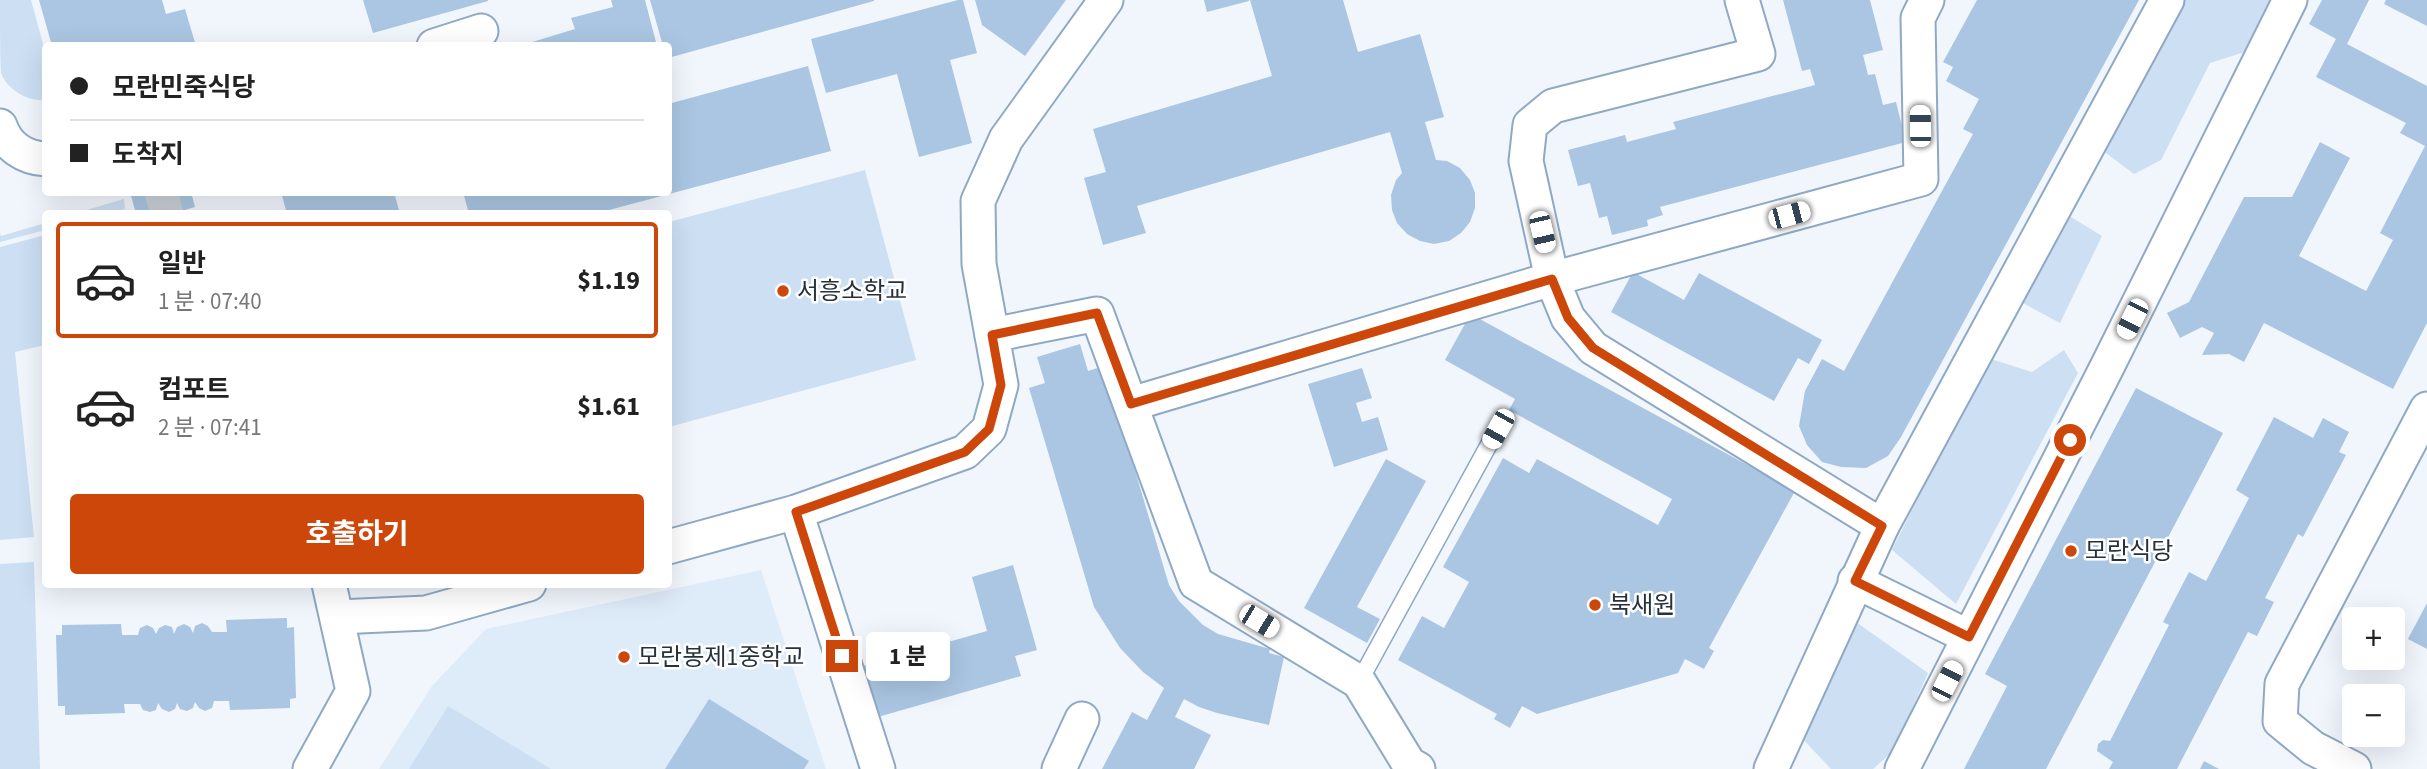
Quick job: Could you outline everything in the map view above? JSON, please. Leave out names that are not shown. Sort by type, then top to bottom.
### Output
[{"type":"street","points":[[672,546],[796,512],[965,452],[989,429],[1001,385],[979,264],[978,201],[1006,139],[1106,0]]},
{"type":"street","points":[[1742,0],[1758,54],[1553,106],[1530,125],[1526,161],[1552,279],[1568,318],[1593,348],[1882,526]]},
{"type":"street","points":[[1131,404],[1552,279],[1921,179],[1918,18],[1927,0]]},
{"type":"street","points":[[1771,769],[1882,526],[2167,0]]},
{"type":"street","points":[[1902,769],[2108,367],[2290,0]]},
{"type":"street","points":[[447,42],[481,31]]},
{"type":"street","points":[[0,125],[4,136],[22,154],[42,158]]},
{"type":"street","points":[[992,335],[1097,313],[1196,583],[1359,682],[1409,764],[1418,769]]},
{"type":"street","points":[[2354,769],[2313,748],[2280,721],[2282,684],[2427,410]]},
{"type":"street","points":[[796,512],[878,769]]},
{"type":"street","points":[[1855,581],[1969,637]]},
{"type":"street","points":[[310,769],[353,691],[331,588]]},
{"type":"street","points":[[338,617],[426,613],[515,588]]},
{"type":"street","points":[[1059,769],[1083,719]]},
{"type":"lane","points":[[1359,682],[1498,429]]},
{"type":"shaded area","points":[[0,0],[31,0],[43,42],[42,100],[19,94],[8,85],[1,73]]},
{"type":"shaded area","points":[[2183,0],[2273,0],[2248,51],[2210,63],[2161,160],[2134,174],[2102,150]]},
{"type":"shaded area","name":"서흥소학교","points":[[865,170],[916,360],[672,426],[672,221]]},
{"type":"shaded area","points":[[124,199],[125,209],[86,210]]},
{"type":"shaded area","points":[[2066,214],[2102,236],[2060,323],[2021,302]]},
{"type":"shaded area","points":[[42,224],[42,231],[0,242],[0,233],[1,236]]},
{"type":"shaded area","points":[[42,236],[42,346],[15,352],[34,537],[0,540],[0,247]]},
{"type":"shaded area","points":[[2064,350],[2078,373],[1956,604],[1892,550],[1988,358],[2032,372]]},
{"type":"shaded area","points":[[34,562],[40,769],[0,769],[0,564]]},
{"type":"shaded area","name":"모란봉제1중학교","points":[[761,570],[826,769],[379,769],[432,686],[486,629]]},
{"type":"shaded area","points":[[1856,622],[1928,673],[1893,751],[1873,769],[1831,769],[1800,736]]},
{"type":"shaded area","points":[[448,706],[551,769],[409,769]]},
{"type":"building","points":[[39,0],[162,0],[166,14],[185,9],[195,42],[51,42]]},
{"type":"building","points":[[363,0],[488,0],[488,1],[373,33]]},
{"type":"building","points":[[611,0],[645,0],[656,42],[532,42],[575,29],[571,18],[613,7]]},
{"type":"building","points":[[650,0],[874,0],[672,57],[672,42],[662,42]]},
{"type":"building","points":[[963,0],[977,53],[950,60],[972,143],[919,157],[897,74],[826,93],[811,39]]},
{"type":"building","points":[[975,0],[1066,0],[1025,56],[982,25]]},
{"type":"building","points":[[1204,0],[1249,0],[1249,1],[1207,12]]},
{"type":"building","points":[[1250,0],[1343,0],[1358,52],[1420,34],[1444,117],[1425,122],[1436,160],[1447,161],[1460,168],[1470,180],[1475,193],[1475,208],[1470,222],[1461,233],[1449,241],[1434,244],[1407,234],[1397,223],[1392,210],[1391,195],[1396,180],[1402,173],[1390,132],[1137,206],[1146,233],[1103,245],[1084,178],[1106,172],[1093,129],[1272,76]]},
{"type":"building","points":[[1783,0],[1870,0],[1883,50],[1863,55],[1868,75],[1875,74],[1883,105],[1896,102],[1906,142],[1660,207],[1663,215],[1647,220],[1648,226],[1612,235],[1607,216],[1599,218],[1590,183],[1578,186],[1568,150],[1625,135],[1627,142],[1676,129],[1673,122],[1815,85],[1810,69],[1802,71]]},
{"type":"building","points":[[1977,0],[2139,0],[1901,437],[1888,456],[1866,468],[1841,467],[1822,462],[1807,445],[1799,426],[1805,391],[1822,359],[1844,371],[1973,134],[1963,129],[1979,99],[1946,81],[1953,67],[1943,62]]},
{"type":"building","points":[[2322,0],[2369,0],[2347,44],[2427,86],[2427,323],[2393,389],[2264,323],[2244,362],[2229,354],[2202,355],[2214,333],[2202,327],[2180,338],[2167,313],[2189,302],[2244,197],[2292,197],[2320,142],[2350,158],[2299,256],[2366,291],[2393,240],[2380,233],[2425,146],[2400,133],[2406,123],[2316,77],[2336,39],[2309,24]]},
{"type":"building","points":[[2386,0],[2427,0],[2427,26],[2384,4]]},
{"type":"building","points":[[808,66],[831,151],[672,193],[672,103]]},
{"type":"building","points":[[131,196],[192,196],[195,207],[185,210],[135,210]]},
{"type":"building","points":[[282,196],[395,196],[399,210],[286,210]]},
{"type":"building","points":[[464,196],[662,196],[609,210],[468,210]]},
{"type":"building","points":[[1633,272],[1684,300],[1699,273],[1822,340],[1809,364],[1798,358],[1774,401],[1611,312]]},
{"type":"building","name":"북새원","points":[[1478,318],[1795,491],[1709,648],[1714,651],[1704,669],[1685,659],[1678,673],[1537,714],[1522,706],[1510,728],[1494,719],[1497,714],[1398,660],[1422,616],[1444,628],[1469,582],[1443,567],[1503,458],[1529,473],[1537,459],[1658,525],[1672,499],[1509,410],[1515,399],[1445,360],[1466,322]]},
{"type":"building","points":[[1080,344],[1088,371],[1104,366],[1169,585],[1179,601],[1203,625],[1218,634],[1270,649],[1269,653],[1284,657],[1269,725],[1217,713],[1184,699],[1175,717],[1211,735],[1194,769],[1102,769],[1132,712],[1147,720],[1164,688],[1143,672],[1120,648],[1094,607],[1029,388],[1045,383],[1037,357]]},
{"type":"building","points":[[1362,368],[1372,398],[1356,403],[1362,422],[1378,417],[1388,450],[1334,467],[1308,384]]},
{"type":"building","points":[[2136,388],[2223,433],[2046,769],[1964,769],[2007,686],[1985,674]]},
{"type":"building","points":[[2274,417],[2313,438],[2323,418],[2349,432],[2339,452],[2346,455],[2303,537],[2298,534],[2265,598],[2274,602],[2257,636],[2248,632],[2177,769],[2109,769],[2113,762],[2097,751],[2098,744],[2103,740],[2110,741],[2169,625],[2163,622],[2189,572],[2206,581],[2249,498],[2236,490]]},
{"type":"building","points":[[1386,459],[1426,481],[1357,607],[1380,619],[1367,643],[1304,608]]},
{"type":"building","points":[[1013,565],[1037,650],[1015,656],[1021,676],[878,717],[863,666],[987,631],[972,577]]},
{"type":"building","points":[[2427,603],[2427,649],[2408,639]]},
{"type":"building","points":[[287,618],[287,628],[294,627],[296,698],[290,699],[290,708],[230,710],[229,701],[214,701],[212,708],[205,711],[195,702],[193,708],[187,711],[180,709],[177,703],[175,709],[169,712],[162,709],[158,703],[156,710],[150,712],[143,710],[140,704],[124,704],[125,713],[65,715],[65,706],[58,706],[56,635],[62,635],[62,625],[121,624],[122,635],[138,635],[140,628],[147,625],[153,628],[156,634],[159,628],[165,625],[172,627],[174,634],[177,627],[184,624],[190,627],[193,633],[195,626],[202,623],[212,632],[227,632],[226,620]]},
{"type":"building","points":[[709,699],[809,761],[804,769],[665,769]]},
{"type":"building","points":[[2204,761],[2219,769],[2200,769]]},
{"type":"tunnel","points":[[162,196],[166,210]]},
{"type":"place","name":"서흥소학교","points":[[783,291]]},
{"type":"place","name":"모란식당","points":[[2071,551]]},
{"type":"place","name":"북새원","points":[[1595,605]]},
{"type":"place","name":"모란봉제1중학교","points":[[624,657]]},
{"type":"route","points":[[842,656],[796,512],[965,452],[989,429],[1001,385],[992,335],[1097,313],[1131,404],[1552,279],[1568,318],[1593,348],[1882,526],[1855,581],[1969,637],[2070,440]]}]
